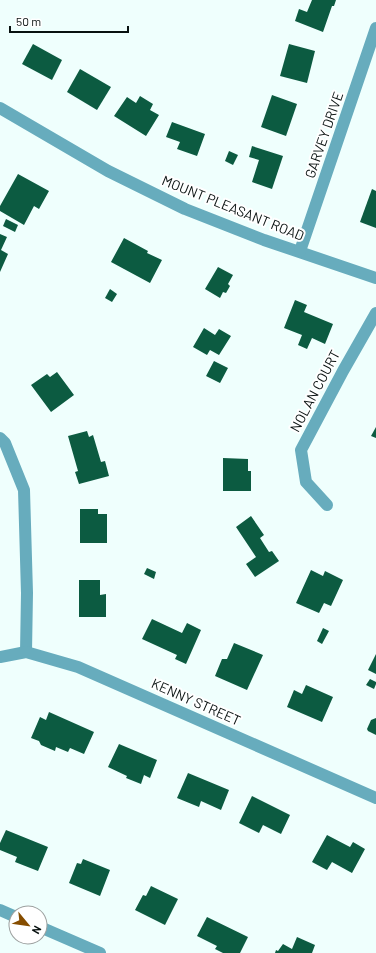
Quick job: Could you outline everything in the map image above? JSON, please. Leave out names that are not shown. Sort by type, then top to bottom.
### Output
[{"type":"street","name":"GARVEY DRIVE","points":[[300,252],[376,28]]},
{"type":"street","name":"MOUNT PLEASANT ROAD","points":[[0,108],[108,171],[185,209],[264,240],[376,278]]},
{"type":"street","name":"NOLAN COURT","points":[[327,505],[306,482],[301,450],[376,313]]},
{"type":"street","points":[[0,438],[5,443],[24,490],[27,593],[26,652]]},
{"type":"street","name":"KENNY STREET","points":[[0,657],[26,652],[78,667],[376,798]]},
{"type":"street","points":[[48,930],[100,953]]},
{"type":"building","points":[[312,0],[336,0],[334,6],[332,6],[323,32],[295,21],[299,9],[307,12]]},
{"type":"building","points":[[33,44],[62,60],[52,80],[22,64]]},
{"type":"building","points":[[289,44],[315,51],[307,83],[280,76]]},
{"type":"building","points":[[80,69],[111,87],[97,110],[67,92]]},
{"type":"building","points":[[272,95],[297,104],[286,136],[261,127]]},
{"type":"building","points":[[140,96],[153,104],[150,110],[159,115],[146,136],[114,116],[127,97],[136,103]]},
{"type":"building","points":[[172,122],[205,134],[197,156],[177,149],[180,142],[166,137]]},
{"type":"building","points":[[252,146],[283,156],[272,189],[252,182],[259,160],[249,157]]},
{"type":"building","points":[[229,151],[238,155],[233,165],[225,161]]},
{"type":"building","points":[[18,174],[49,191],[39,209],[34,206],[24,225],[0,211],[0,206]]},
{"type":"building","points":[[372,189],[376,191],[376,228],[360,222]]},
{"type":"building","points":[[6,219],[18,225],[15,232],[3,226]]},
{"type":"building","points":[[0,234],[7,237],[1,250],[8,254],[0,272]]},
{"type":"building","points":[[124,238],[148,251],[147,253],[162,260],[150,283],[111,262]]},
{"type":"building","points":[[218,267],[233,275],[228,284],[230,286],[226,293],[223,292],[220,298],[205,289]]},
{"type":"building","points":[[110,289],[117,294],[112,302],[105,298]]},
{"type":"building","points":[[295,300],[307,305],[304,312],[333,324],[325,344],[312,338],[307,349],[298,345],[302,335],[284,328]]},
{"type":"building","points":[[204,328],[215,335],[219,329],[231,336],[219,355],[210,350],[207,355],[193,347]]},
{"type":"building","points":[[214,361],[228,368],[220,383],[206,376]]},
{"type":"building","points":[[57,372],[74,395],[51,412],[31,385],[47,374],[50,377]]},
{"type":"building","points":[[376,427],[376,438],[371,436]]},
{"type":"building","points":[[87,431],[89,437],[93,435],[101,462],[105,461],[109,476],[79,484],[75,472],[78,471],[68,436]]},
{"type":"building","points":[[223,458],[248,459],[248,471],[251,471],[251,491],[223,491]]},
{"type":"building","points":[[80,509],[98,509],[98,514],[107,514],[107,543],[80,543]]},
{"type":"building","points":[[251,516],[264,535],[260,538],[269,552],[272,551],[279,561],[255,577],[246,564],[256,557],[236,527]]},
{"type":"building","points":[[147,568],[156,572],[154,579],[144,574]]},
{"type":"building","points":[[311,570],[323,576],[325,571],[343,580],[331,606],[324,603],[319,613],[296,603]]},
{"type":"building","points":[[79,580],[100,580],[100,595],[106,594],[106,617],[79,617]]},
{"type":"building","points":[[152,619],[182,633],[187,623],[201,630],[186,664],[175,659],[177,655],[142,639]]},
{"type":"building","points":[[323,628],[329,631],[322,644],[317,641]]},
{"type":"building","points":[[234,643],[263,655],[247,690],[215,676],[222,659],[227,659]]},
{"type":"building","points":[[376,654],[376,674],[368,670]]},
{"type":"building","points":[[370,679],[376,682],[374,689],[366,685]]},
{"type":"building","points":[[306,685],[333,697],[322,722],[287,707],[294,690],[302,694]]},
{"type":"building","points":[[49,712],[94,732],[84,754],[70,748],[68,752],[56,747],[55,751],[41,745],[39,741],[31,738],[40,717],[46,720]]},
{"type":"building","points":[[376,718],[376,735],[367,729],[371,720]]},
{"type":"building","points":[[119,744],[157,760],[150,778],[144,775],[141,784],[126,778],[127,776],[108,767]]},
{"type":"building","points":[[188,773],[229,790],[221,810],[201,801],[199,807],[177,798]]},
{"type":"building","points":[[252,796],[290,815],[281,834],[263,825],[259,833],[239,823]]},
{"type":"building","points":[[6,830],[48,847],[38,871],[15,862],[17,857],[0,850],[0,843]]},
{"type":"building","points":[[327,835],[350,847],[353,842],[365,849],[352,873],[332,862],[327,870],[312,862]]},
{"type":"building","points":[[83,859],[110,870],[100,896],[69,883],[77,863],[81,864]]},
{"type":"building","points":[[151,886],[178,899],[165,925],[135,910],[143,895],[146,896]]},
{"type":"building","points":[[207,917],[248,937],[240,953],[223,953],[215,949],[217,946],[197,936]]},
{"type":"building","points":[[297,937],[315,945],[312,953],[275,953],[276,950],[278,951],[283,944],[292,949]]}]
